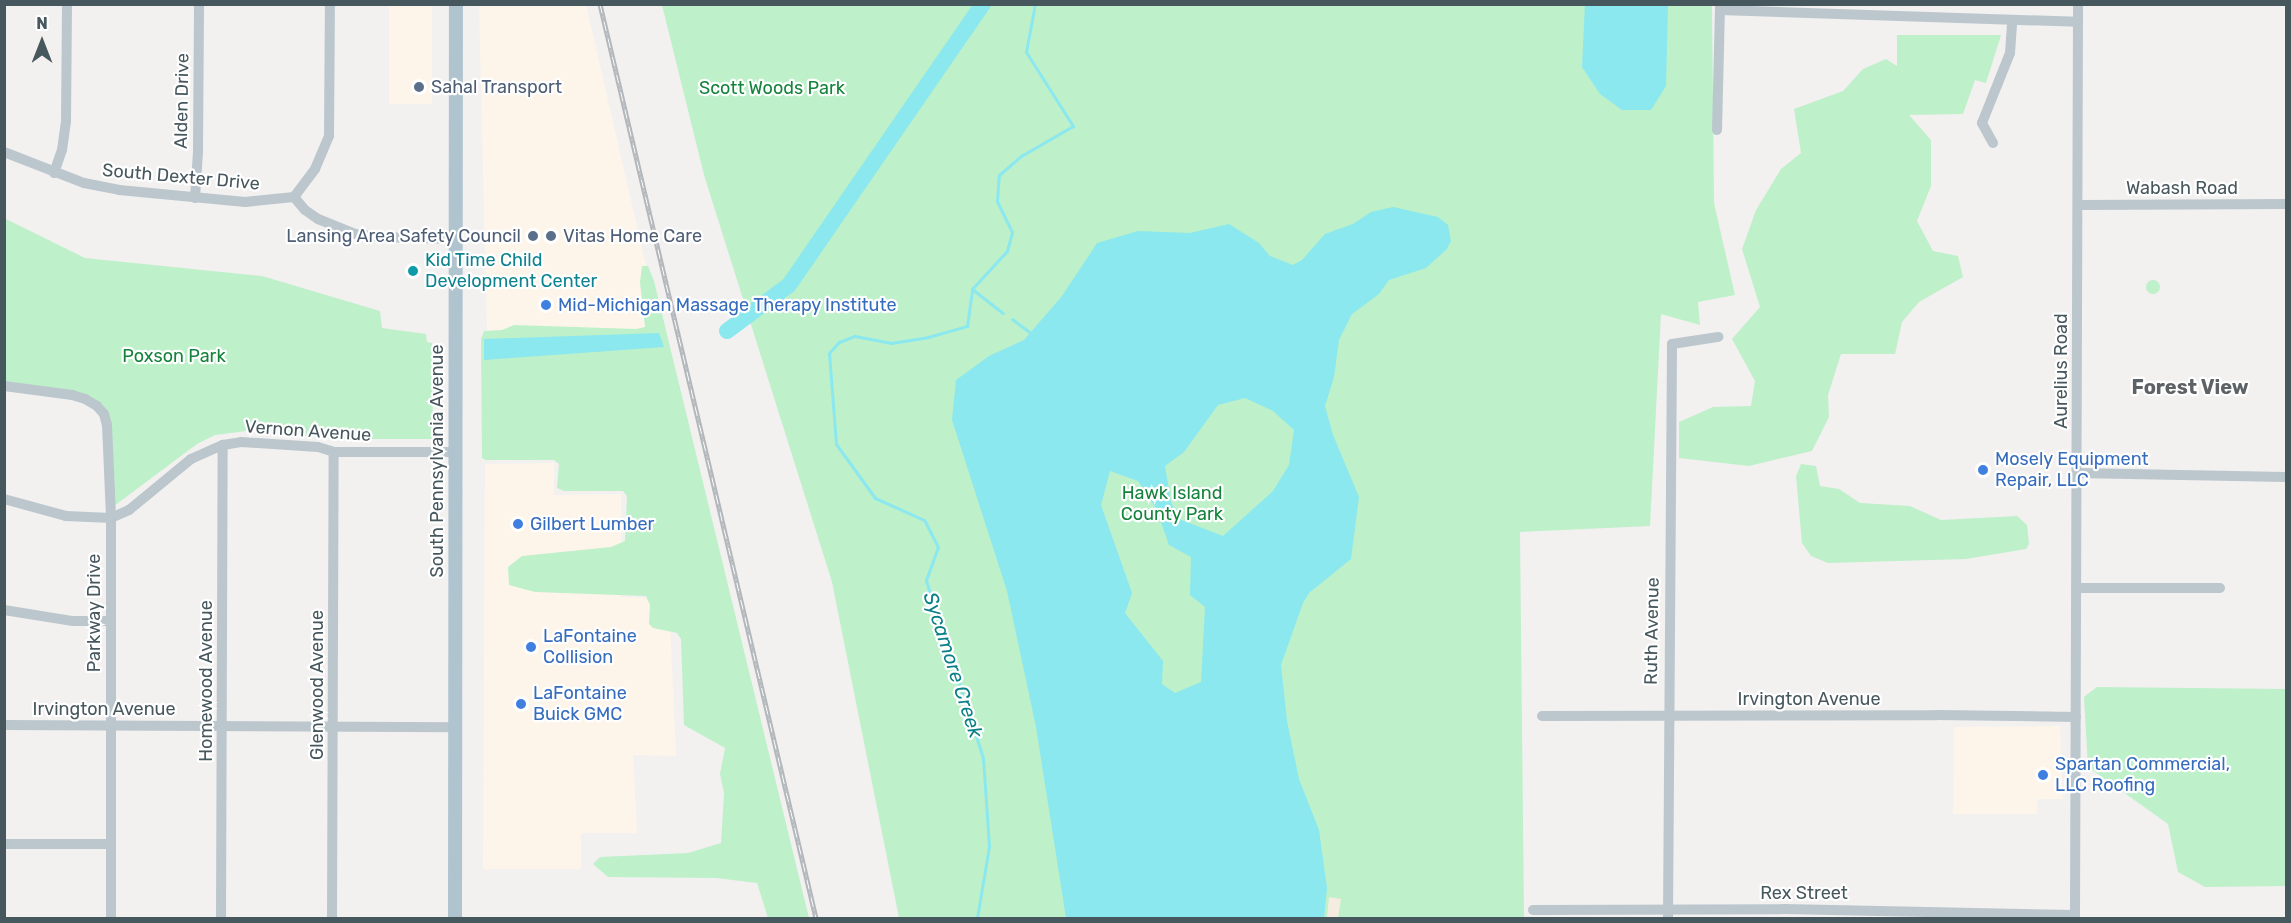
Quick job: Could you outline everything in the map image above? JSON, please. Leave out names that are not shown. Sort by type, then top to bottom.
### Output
[{"type":"main road","name":"South Pennsylvania Avenue","points":[[455,918],[456,4]]},
{"type":"street","points":[[54,173],[63,144],[66,121],[67,4]]},
{"type":"street","name":"Alden Drive","points":[[195,198],[198,151],[199,4]]},
{"type":"street","points":[[330,4],[329,136],[315,169],[294,196],[305,210],[318,219],[356,234],[378,237],[456,238]]},
{"type":"street","name":"Aurelius Road","points":[[2075,917],[2078,4]]},
{"type":"street","points":[[1716,130],[1720,8],[2078,22]]},
{"type":"street","points":[[1993,143],[1982,123],[2010,53],[2012,21]]},
{"type":"street","name":"South Dexter Drive","points":[[4,152],[54,173],[84,183],[118,190],[245,202],[294,196]]},
{"type":"street","name":"Wabash Road","points":[[2078,205],[2286,204]]},
{"type":"street","name":"Ruth Avenue","points":[[1668,914],[1672,344],[1718,337]]},
{"type":"street","name":"Parkway Drive","points":[[4,386],[72,395],[97,405],[104,414],[109,439],[111,518],[111,918]]},
{"type":"street","name":"Vernon Avenue","points":[[111,518],[129,510],[191,459],[223,445],[266,442],[334,452],[455,452]]},
{"type":"street","name":"Homewood Avenue","points":[[221,918],[223,445]]},
{"type":"street","name":"Glenwood Avenue","points":[[332,918],[334,452]]},
{"type":"street","points":[[2077,473],[2286,477]]},
{"type":"street","points":[[4,499],[66,516],[111,518]]},
{"type":"street","points":[[2076,588],[2220,588]]},
{"type":"street","points":[[4,610],[73,621],[110,621]]},
{"type":"street","name":"Irvington Avenue","points":[[1542,716],[1668,714],[2076,717]]},
{"type":"street","name":"Irvington Avenue","points":[[4,725],[455,727]]},
{"type":"street","points":[[4,844],[111,844]]},
{"type":"street","name":"Rex Street","points":[[1533,910],[1668,914],[1784,909],[2075,917]]},
{"type":"shaded area","points":[[389,5],[432,5],[432,104],[389,104]]},
{"type":"shaded area","points":[[479,5],[586,5],[662,336],[488,369]]},
{"type":"shaded area","points":[[554,463],[554,495],[621,494],[621,597],[669,599],[676,756],[633,755],[637,833],[581,833],[581,869],[483,869],[485,464]]},
{"type":"shaded area","points":[[2060,726],[2063,799],[2038,799],[2037,814],[1953,814],[1954,727]]},
{"type":"green space","name":"Hawk Island County Park","points":[[662,5],[1712,5],[1714,203],[1735,295],[1698,302],[1700,325],[1661,314],[1650,526],[1520,532],[1524,918],[899,918],[832,582],[704,175]]},
{"type":"green space","points":[[1897,35],[2001,35],[1986,83],[1975,80],[1963,114],[1909,115],[1931,140],[1931,186],[1917,221],[1933,251],[1958,256],[1963,277],[1919,302],[1902,322],[1895,354],[1841,354],[1828,395],[1829,417],[1812,451],[1749,466],[1679,458],[1679,422],[1713,407],[1751,406],[1755,381],[1732,339],[1760,307],[1742,249],[1756,210],[1781,169],[1801,153],[1794,109],[1843,91],[1863,69],[1886,59],[1897,66]]},
{"type":"green space","name":"Poxson Park","points":[[4,218],[85,258],[262,276],[380,311],[382,328],[426,334],[427,342],[432,343],[433,439],[336,439],[254,430],[215,435],[197,444],[114,506],[100,404],[5,385]]},
{"type":"green space","points":[[642,266],[648,266],[654,281],[809,918],[768,918],[757,883],[716,878],[608,877],[593,864],[600,857],[688,853],[721,843],[724,793],[720,774],[725,748],[684,725],[681,639],[677,633],[653,628],[649,624],[650,605],[646,596],[535,592],[509,585],[508,567],[522,556],[611,547],[625,541],[627,496],[623,491],[564,491],[557,488],[559,464],[554,460],[486,460],[482,458],[481,339],[484,331],[502,330],[514,325],[636,329],[645,327],[640,282]]},
{"type":"green space","points":[[2150,280],[2156,280],[2160,287],[2156,294],[2150,294],[2146,290],[2146,284]]},
{"type":"green space","points":[[1801,464],[1816,466],[1820,486],[1839,489],[1860,503],[1910,506],[1941,520],[2017,516],[2027,525],[2029,544],[2026,549],[1966,559],[1828,563],[1811,556],[1802,543],[1796,476]]},
{"type":"green space","points":[[2097,687],[2286,689],[2286,886],[2205,887],[2178,872],[2168,824],[2088,767],[2084,697]]},
{"type":"sand","points":[[1329,897],[1341,899],[1338,918],[1327,918]]},
{"type":"water","points":[[1585,4],[1668,5],[1666,86],[1651,110],[1622,110],[1600,94],[1582,67]]},
{"type":"water","points":[[1393,207],[1438,217],[1448,225],[1451,241],[1447,249],[1426,268],[1389,280],[1379,294],[1352,314],[1339,340],[1334,377],[1325,406],[1333,435],[1359,497],[1351,559],[1309,593],[1303,603],[1281,665],[1287,721],[1299,779],[1319,830],[1327,888],[1324,918],[1066,918],[1036,727],[1007,591],[952,420],[956,380],[989,356],[1024,340],[1062,296],[1097,243],[1138,231],[1190,233],[1229,224],[1259,243],[1270,256],[1293,265],[1302,260],[1325,234],[1353,224],[1371,212]],"holes":[[[1245,398],[1273,411],[1294,430],[1289,465],[1273,491],[1223,536],[1179,519],[1171,502],[1165,466],[1184,452],[1218,405]],[[1110,471],[1138,481],[1156,508],[1169,545],[1191,557],[1190,595],[1205,607],[1201,682],[1175,693],[1162,684],[1163,661],[1125,613],[1132,593],[1101,505]]]},
{"type":"water","points":[[659,333],[664,347],[484,360],[484,339]]},
{"type":"waterway","points":[[727,331],[789,285],[983,4]]},
{"type":"waterway","name":"Sycamore Creek","points":[[977,918],[989,846],[983,758],[926,580],[938,547],[924,520],[875,498],[836,444],[829,353],[839,342],[855,336],[891,343],[928,337],[967,326],[972,289],[1007,251],[1012,232],[997,201],[999,175],[1021,156],[1073,126],[1026,52],[1035,4]]},
{"type":"waterway","points":[[972,289],[1003,313]]},
{"type":"waterway","points":[[1012,319],[1032,334]]},
{"type":"railway","points":[[600,4],[816,918]]},
{"type":"place","name":"Sahal Transport","points":[[419,87]]},
{"type":"place","name":"Lansing Area Safety Council","points":[[533,236]]},
{"type":"place","name":"Vitas Home Care","points":[[551,236]]},
{"type":"place","name":"Kid Time Child Development Center","points":[[413,271]]},
{"type":"place","name":"Mid-Michigan Massage Therapy Institute","points":[[546,305]]},
{"type":"place","name":"Mosely Equipment Repair, LLC","points":[[1983,470]]},
{"type":"place","name":"Gilbert Lumber","points":[[518,524]]},
{"type":"place","name":"LaFontaine Collision","points":[[531,647]]},
{"type":"place","name":"LaFontaine Buick GMC","points":[[521,704]]},
{"type":"place","name":"Spartan Commercial, LLC Roofing","points":[[2043,775]]},
{"type":"district","name":"Forest View","points":[[2190,387]]},
{"type":"park label","name":"Scott Woods Park","points":[[772,88]]}]
